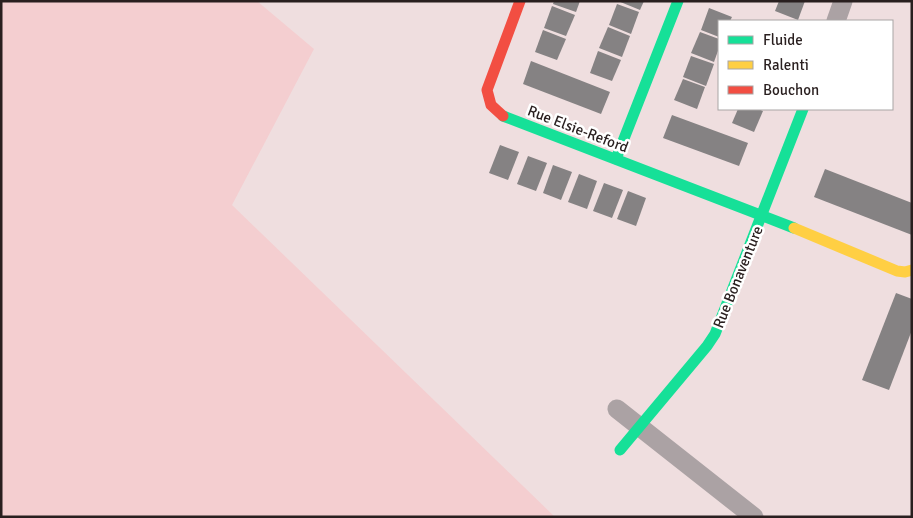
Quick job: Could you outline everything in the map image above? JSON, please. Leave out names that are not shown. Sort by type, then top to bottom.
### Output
[{"type":"street","name":"Rue Elsie-Reford","points":[[520,1],[487,90],[489,105],[494,111],[502,116],[762,215],[897,271],[905,272],[912,270]]},
{"type":"street","points":[[616,160],[678,1]]},
{"type":"street","points":[[836,20],[844,1]]},
{"type":"street","name":"Rue Bonaventure","points":[[620,450],[715,334],[803,110]]},
{"type":"street","points":[[618,408],[754,517]]},
{"type":"shaded area","points":[[1,1],[257,1],[314,49],[232,205],[555,517],[1,517]]},
{"type":"building","points":[[554,1],[580,1],[576,12],[553,4]]},
{"type":"building","points":[[618,1],[644,1],[640,10]]},
{"type":"building","points":[[779,1],[805,1],[798,20],[775,11]]},
{"type":"building","points":[[617,4],[639,12],[631,34],[609,25]]},
{"type":"building","points":[[552,6],[575,15],[566,36],[544,28]]},
{"type":"building","points":[[709,8],[732,17],[730,20],[718,20],[718,37],[701,30]]},
{"type":"building","points":[[608,27],[630,36],[622,57],[599,48]]},
{"type":"building","points":[[543,30],[566,39],[557,60],[535,52]]},
{"type":"building","points":[[700,32],[718,39],[718,51],[714,62],[691,53]]},
{"type":"building","points":[[598,51],[621,60],[612,81],[590,73]]},
{"type":"building","points":[[691,56],[714,64],[706,86],[683,77]]},
{"type":"building","points":[[531,61],[610,92],[601,114],[523,84]]},
{"type":"building","points":[[683,79],[705,87],[697,109],[674,100]]},
{"type":"building","points":[[738,110],[763,111],[754,132],[732,123]]},
{"type":"building","points":[[672,115],[748,143],[739,166],[663,138]]},
{"type":"building","points":[[500,145],[519,152],[508,180],[489,173]]},
{"type":"building","points":[[528,156],[547,163],[536,191],[517,184]]},
{"type":"building","points":[[553,165],[572,172],[561,200],[543,193]]},
{"type":"building","points":[[825,169],[912,203],[912,235],[814,197]]},
{"type":"building","points":[[579,174],[597,181],[587,209],[568,202]]},
{"type":"building","points":[[604,183],[623,190],[612,218],[593,211]]},
{"type":"building","points":[[628,191],[646,198],[636,226],[617,219]]},
{"type":"building","points":[[896,293],[912,299],[912,330],[889,390],[862,380]]},
{"type":"traffic: fast","points":[[616,159],[678,1]]},
{"type":"traffic: fast","points":[[620,450],[715,334],[803,110]]},
{"type":"traffic: fast","points":[[503,116],[794,228]]},
{"type":"traffic: slow","points":[[794,228],[897,271],[905,272],[912,270]]},
{"type":"traffic: jam","points":[[503,116],[491,105],[487,90],[520,1]]}]
